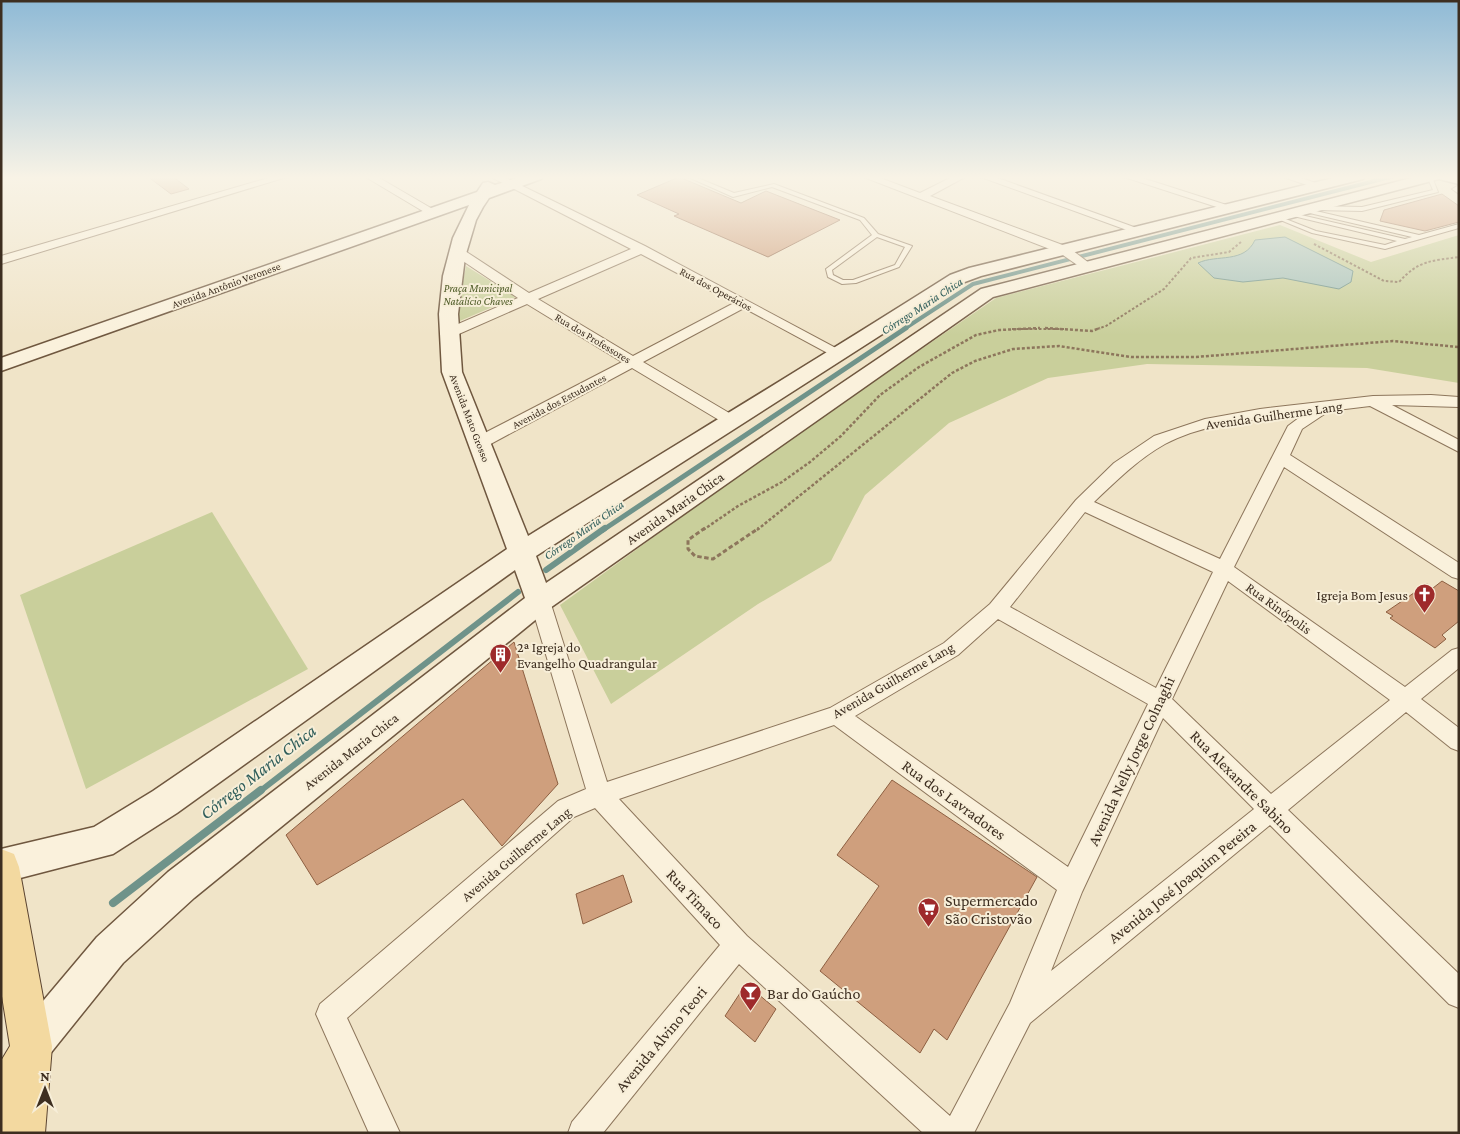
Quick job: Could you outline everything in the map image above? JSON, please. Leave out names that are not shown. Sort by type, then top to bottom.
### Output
[{"type":"main road","name":"Avenida Antônio Veronese","points":[[1,365],[380,229]]},
{"type":"main road","name":"Avenida Mato Grosso","points":[[466,229],[458,252],[450,288],[447,334],[452,372],[540,601]]},
{"type":"main road","name":"Avenida Maria Chica","points":[[32,1046],[110,950],[181,885],[540,601],[987,293],[1147,229]]},
{"type":"main road","name":"Avenida Maria Chica","points":[[1,866],[101,842],[165,802],[521,554],[730,420],[840,354],[956,279],[975,272],[1075,258],[1203,229]]},
{"type":"main road","points":[[1,866],[32,1046],[22,1133]]},
{"type":"main road","points":[[1,1102],[23,1067],[32,1046]]},
{"type":"street","points":[[1,260],[106,229]]},
{"type":"street","name":"Rua dos Operários","points":[[598,229],[641,249],[840,354]]},
{"type":"street","points":[[1003,229],[1075,258]]},
{"type":"street","points":[[1133,229],[1139,231]]},
{"type":"street","points":[[447,334],[641,249]]},
{"type":"street","name":"Rua dos Professores","points":[[458,252],[528,299],[730,420]]},
{"type":"street","name":"Avenida dos Estudantes","points":[[480,443],[744,303]]},
{"type":"street","name":"Avenida Guilherme Lang","points":[[385,1133],[330,1014],[566,809],[598,795],[836,715],[951,649],[997,609],[1082,504],[1120,467],[1160,440],[1205,424],[1326,406],[1373,401],[1431,400],[1459,402]]},
{"type":"street","points":[[1373,401],[1459,447]]},
{"type":"street","name":"Avenida Nelly Jorge Colnaghi","points":[[958,1133],[1020,1013],[1072,885],[1159,700],[1296,426],[1326,406]]},
{"type":"street","points":[[1281,457],[1459,572]]},
{"type":"street","name":"Rua Rinópolis","points":[[1082,504],[1224,569],[1405,699],[1459,741]]},
{"type":"street","name":"Rua Timaco","points":[[540,601],[598,795],[738,945],[946,1133]]},
{"type":"street","name":"Rua Alexandre Sabino","points":[[997,609],[1159,700],[1459,994]]},
{"type":"street","name":"Avenida José Joaquim Pereira","points":[[1020,1013],[1459,656]]},
{"type":"street","name":"Rua dos Lavradores","points":[[836,715],[1072,885]]},
{"type":"street","name":"Avenida Alvino Teori","points":[[583,1133],[738,945]]},
{"type":"lane","points":[[871,229],[876,234],[909,246],[896,266],[854,282],[842,282],[830,276],[829,269],[876,234]]},
{"type":"lane","points":[[1312,229],[1314,232],[1385,247],[1448,229]]},
{"type":"lane","points":[[1368,229],[1406,241]]},
{"type":"lane","points":[[1385,229],[1419,237]]},
{"type":"path","points":[[1244,240],[1229,252],[1191,258],[1164,289],[1106,326],[1092,331],[1043,328],[999,330],[976,335],[919,367],[880,395],[841,436],[810,462],[782,482],[738,506],[688,540],[688,549],[695,556],[713,559],[743,541],[952,373],[975,361],[1013,349],[1059,346],[1131,357],[1196,357],[1393,341],[1459,348]]},
{"type":"path","points":[[1312,243],[1364,272],[1391,283],[1399,282],[1412,268],[1427,262],[1459,257]]},
{"type":"green space","points":[[1265,229],[1290,229],[1371,262],[1459,235],[1459,383],[1367,368],[1147,364],[1048,378],[949,423],[865,495],[831,561],[758,604],[611,704],[560,605],[761,459],[996,298]]},
{"type":"green space","name":"Praça Municipal Natalício Chaves","points":[[466,266],[516,297],[455,323]]},
{"type":"green space","points":[[212,512],[308,669],[86,789],[20,595]]},
{"type":"water","points":[[1285,237],[1353,271],[1351,282],[1339,289],[1283,278],[1243,282],[1214,278],[1198,263],[1205,260],[1237,255],[1250,248],[1255,240]]},
{"type":"building","points":[[704,229],[823,229],[768,257]]},
{"type":"building","points":[[1416,229],[1433,229],[1425,231]]},
{"type":"building","name":"Igreja Bom Jesus","points":[[1442,581],[1459,591],[1459,621],[1442,635],[1446,639],[1435,648],[1390,618],[1393,616],[1386,612],[1427,584],[1433,588]]},
{"type":"building","points":[[514,642],[558,784],[502,846],[463,799],[317,885],[286,835]]},
{"type":"building","name":"Supermercado São Cristovão","points":[[892,780],[1037,877],[947,1040],[934,1029],[920,1053],[820,971],[879,886],[837,855]]},
{"type":"building","points":[[623,875],[632,902],[583,924],[576,894]]},
{"type":"building","name":"Bar do Gaúcho","points":[[746,984],[776,1009],[755,1042],[725,1016]]},
{"type":"waterway","name":"Córrego Maria Chica","points":[[904,329],[973,284],[1188,229]]},
{"type":"waterway","name":"Córrego Maria Chica","points":[[603,530],[906,328]]},
{"type":"waterway","name":"Córrego Maria Chica","points":[[546,570],[605,528]]},
{"type":"waterway","name":"Córrego Maria Chica","points":[[259,792],[518,592]]},
{"type":"waterway","name":"Córrego Maria Chica","points":[[113,903],[261,790]]},
{"type":"place","name":"Igreja Bom Jesus","points":[[1424,614]]},
{"type":"place","name":"2ª Igreja do Evangelho Quadrangular","points":[[501,674]]},
{"type":"place","name":"Supermercado São Cristovão","points":[[929,928]]},
{"type":"place","name":"Bar do Gaúcho","points":[[751,1012]]}]
